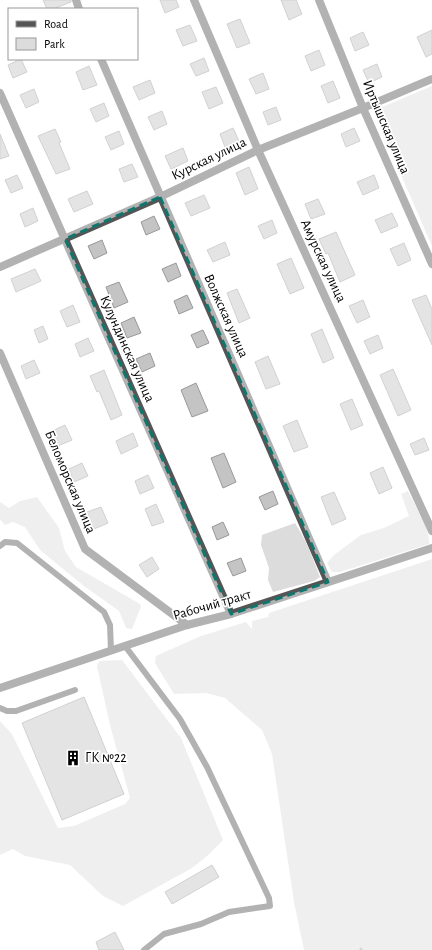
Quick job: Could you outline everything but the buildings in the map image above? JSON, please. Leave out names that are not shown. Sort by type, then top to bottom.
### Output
[{"type":"street","name":"Амурская улица","points":[[194,0],[258,150],[432,531]]},
{"type":"street","name":"Иртышская улица","points":[[319,0],[363,108],[432,264]]},
{"type":"street","name":"Волжская улица","points":[[101,60],[328,582]]},
{"type":"street","name":"Курская улица","points":[[0,267],[160,197],[258,150],[432,79]]},
{"type":"street","name":"Кулундинская улица","points":[[0,93],[231,614]]},
{"type":"street","name":"Беломорская улица","points":[[0,353],[85,549],[188,625]]},
{"type":"street","name":"Рабочий тракт","points":[[0,688],[188,625],[231,614],[432,548]]},
{"type":"lane","points":[[0,546],[5,542],[17,543],[104,612],[110,625],[111,651]]},
{"type":"lane","points":[[125,646],[180,719],[207,767],[269,898],[270,906],[229,912],[201,924],[164,934],[144,950]]},
{"type":"lane","points":[[0,708],[7,711],[16,711],[75,690]]},
{"type":"highlighted area","points":[[160,197],[328,582],[231,614],[65,239]]},
{"type":"green space","points":[[432,86],[432,246],[374,113],[375,110]]},
{"type":"green space","points":[[408,491],[425,525],[428,533],[429,544],[340,572],[332,572],[327,563],[334,555],[361,535],[384,528],[409,516],[401,494]]},
{"type":"green space","points":[[37,497],[59,528],[65,551],[76,567],[140,604],[141,607],[132,629],[126,628],[119,611],[84,586],[40,550],[25,527],[13,522],[5,525],[0,519],[0,502],[9,508],[20,501]]},
{"type":"green space","points":[[295,523],[306,542],[320,577],[314,581],[273,592],[268,580],[269,568],[261,545],[262,535]]},
{"type":"green space","points":[[432,559],[432,950],[304,950],[294,902],[272,754],[262,730],[225,698],[206,693],[174,694],[155,663],[156,656],[201,636],[246,622],[252,629],[252,621],[268,617],[269,613]]},
{"type":"green space","points":[[122,660],[181,738],[223,840],[192,868],[123,906],[103,896],[70,865],[25,856],[13,849],[0,855],[0,721],[12,734],[58,828],[74,826],[125,804],[130,798],[110,725],[97,666],[99,661]]},
{"type":"place","name":"ГК №22","points":[[73,758]]}]
